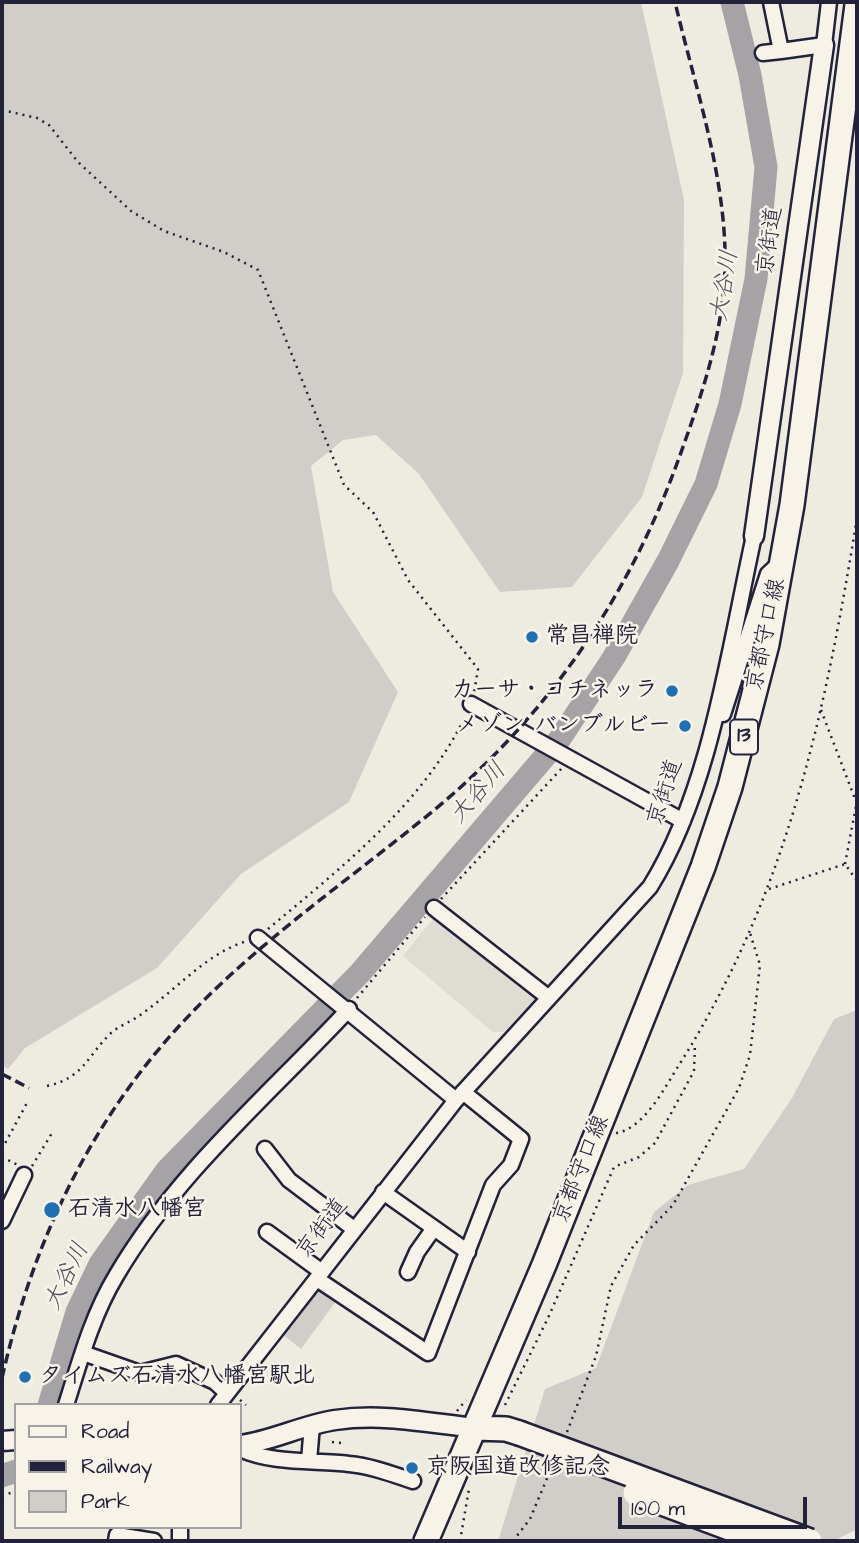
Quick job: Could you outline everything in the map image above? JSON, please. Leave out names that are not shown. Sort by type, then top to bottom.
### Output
[{"type":"main road","name":"京都守口線","points":[[426,1541],[476,1428],[597,1132],[703,867],[730,787],[767,645],[783,560],[857,5]]},
{"type":"main road","points":[[476,1428],[506,1429],[515,1440],[764,1541]]},
{"type":"main road","points":[[515,1440],[810,1541]]},
{"type":"street","points":[[771,2],[781,51]]},
{"type":"street","name":"京街道","points":[[223,1399],[459,1096],[650,887],[676,844],[700,771],[754,536],[829,2]]},
{"type":"street","points":[[763,53],[824,45]]},
{"type":"street","points":[[700,771],[723,713],[768,574],[783,560]]},
{"type":"street","points":[[471,704],[683,821]]},
{"type":"street","points":[[434,908],[549,998]]},
{"type":"street","points":[[258,938],[459,1096],[521,1139],[511,1165],[494,1185],[428,1353],[319,1275],[267,1232]]},
{"type":"street","points":[[67,1403],[94,1319],[115,1278],[154,1217],[236,1121],[348,1008]]},
{"type":"street","points":[[265,1149],[289,1180],[354,1229]]},
{"type":"street","points":[[2,1221],[25,1172]]},
{"type":"street","points":[[383,1192],[468,1252]]},
{"type":"street","points":[[408,1272],[417,1252],[434,1228]]},
{"type":"street","points":[[83,1353],[140,1373],[176,1364],[215,1382],[223,1399]]},
{"type":"street","points":[[242,1446],[312,1425],[384,1417],[476,1428]]},
{"type":"street","points":[[309,1461],[312,1425]]},
{"type":"street","points":[[242,1448],[250,1454],[367,1466],[413,1480]]},
{"type":"street","points":[[116,1541],[117,1535],[154,1541]]},
{"type":"path","points":[[2,110],[37,118],[49,125],[78,162],[131,211],[164,231],[224,252],[258,270],[344,485],[373,512],[408,580],[478,669],[471,704],[449,750],[410,799],[341,868],[258,938],[225,948],[141,1015],[112,1032],[88,1064],[74,1076],[47,1086]]},
{"type":"path","points":[[597,1132],[619,1133],[644,1117],[694,1042],[730,980],[769,889],[813,748],[836,645],[857,518]]},
{"type":"path","points":[[821,710],[857,805],[845,864],[857,881]]},
{"type":"path","points":[[348,1008],[434,908],[569,760]]},
{"type":"path","points":[[769,889],[845,864]]},
{"type":"path","points":[[563,1442],[596,1356],[611,1286],[634,1245],[673,1205],[739,1088],[750,1055],[760,964],[750,933]]},
{"type":"path","points":[[505,1405],[548,1318],[614,1167],[639,1157],[656,1143],[694,1071],[697,1054],[694,1042]]},
{"type":"path","points":[[2,1149],[28,1101]]},
{"type":"path","points":[[25,1172],[31,1168],[52,1133]]},
{"type":"path","points":[[456,1413],[468,1398]]},
{"type":"path","points":[[332,1443],[341,1443]]},
{"type":"path","points":[[513,1541],[530,1519],[557,1455]]},
{"type":"path","points":[[460,1541],[469,1486]]},
{"type":"shaded area","points":[[436,915],[538,997],[504,1032],[493,1032],[403,956]]},
{"type":"green space","points":[[2,2],[641,2],[684,200],[683,373],[642,497],[572,587],[500,592],[419,474],[376,435],[343,440],[311,466],[333,592],[398,692],[349,802],[241,874],[157,968],[25,1048],[8,1069],[2,1065]]},
{"type":"green space","points":[[857,1010],[857,1529],[834,1541],[498,1541],[545,1389],[596,1368],[654,1212],[688,1185],[744,1169],[792,1098],[834,1019]]},
{"type":"green space","points":[[318,1287],[336,1301],[301,1349],[282,1334]]},
{"type":"waterway","name":"大谷川","points":[[50,1403],[77,1312],[100,1264],[167,1170],[360,973],[559,740],[614,657],[668,561],[706,484],[730,404],[756,279],[766,167],[750,75],[732,2]]},
{"type":"waterway","name":"大谷川","points":[[2,1476],[14,1472]]},
{"type":"railway","points":[[2,1378],[14,1329],[47,1234],[68,1189],[118,1102],[182,1023],[241,966],[433,811],[474,775],[512,736],[548,695],[580,651],[636,559],[659,509],[697,408],[718,331],[725,278],[719,188],[675,2]]},
{"type":"railway","points":[[2,1074],[29,1088]]},
{"type":"place","name":"常昌禅院","points":[[532,637]]},
{"type":"place","name":"カーサ・コチネッラ","points":[[672,691]]},
{"type":"place","name":"メゾン バンブルビー","points":[[685,726]]},
{"type":"place","name":"石清水八幡宮","points":[[52,1210]]},
{"type":"place","name":"タイムズ石清水八幡宮駅北","points":[[25,1377]]},
{"type":"place","name":"京阪国道改修記念","points":[[412,1468]]}]
